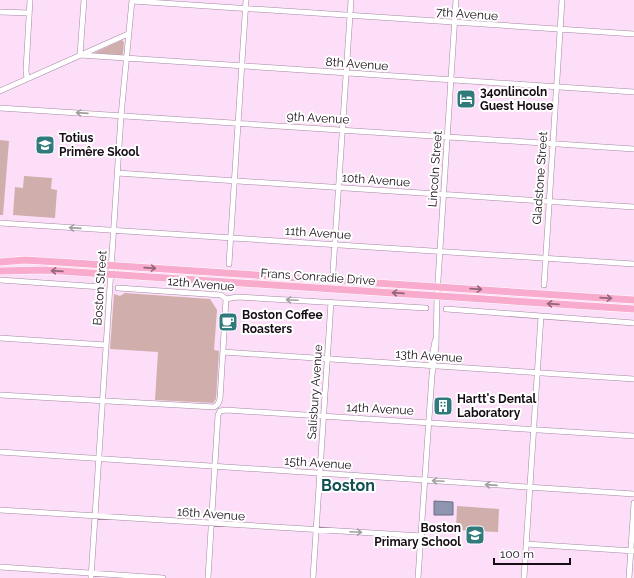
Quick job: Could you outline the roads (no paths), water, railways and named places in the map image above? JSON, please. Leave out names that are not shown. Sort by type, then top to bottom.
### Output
[{"type":"main road","name":"Frans Conradie Drive","points":[[0,262],[25,260],[634,300]]},
{"type":"main road","name":"Frans Conradie Drive","points":[[0,271],[25,269],[110,274],[634,309]]},
{"type":"street","points":[[27,79],[26,70],[30,0]]},
{"type":"street","points":[[80,55],[84,0]]},
{"type":"street","points":[[229,264],[246,0]]},
{"type":"street","points":[[333,271],[351,0]]},
{"type":"street","name":"Lincoln Street","points":[[418,578],[435,340],[437,287],[456,0]]},
{"type":"street","name":"Gladstone Street","points":[[544,284],[562,0]]},
{"type":"street","name":"7th Avenue","points":[[132,1],[634,34]]},
{"type":"street","name":"Boston Street","points":[[91,576],[121,116],[132,1]]},
{"type":"street","points":[[0,12],[29,13]]},
{"type":"street","points":[[0,91],[128,34]]},
{"type":"street","name":"8th Avenue","points":[[80,55],[634,92]]},
{"type":"street","name":"9th Avenue","points":[[0,108],[634,150]]},
{"type":"street","name":"10th Avenue","points":[[117,173],[634,207]]},
{"type":"street","name":"11th Avenue","points":[[0,223],[634,264]]},
{"type":"street","points":[[0,280],[102,286]]},
{"type":"street","name":"12th Avenue","points":[[118,288],[221,295],[226,299],[237,297],[426,308]]},
{"type":"street","points":[[0,395],[209,408],[216,406],[220,399],[226,299]]},
{"type":"street","name":"Salisbury Avenue","points":[[313,578],[331,302]]},
{"type":"street","points":[[446,309],[634,323]]},
{"type":"street","points":[[524,578],[541,316]]},
{"type":"street","points":[[0,338],[106,344]]},
{"type":"street","name":"13th Avenue","points":[[223,352],[432,367],[634,379]]},
{"type":"street","name":"14th Avenue","points":[[216,466],[218,415],[220,411],[226,410],[634,436]]},
{"type":"street","name":"15th Avenue","points":[[0,452],[634,494]]},
{"type":"street","points":[[208,578],[216,466]]},
{"type":"street","points":[[629,578],[634,503]]},
{"type":"street","name":"16th Avenue","points":[[0,510],[422,536]]},
{"type":"street","points":[[526,544],[632,551]]},
{"type":"street","points":[[0,567],[91,576],[163,578]]},
{"type":"water","points":[[434,501],[453,502],[453,515],[434,515]]},
{"type":"place","name":"34onlincoln Guest House","points":[[466,99]]},
{"type":"place","name":"Totius Primêre Skool","points":[[45,145]]},
{"type":"place","name":"Boston Coffee Roasters","points":[[228,322]]},
{"type":"place","name":"Hartt's Dental Laboratory","points":[[443,406]]},
{"type":"place","name":"Boston Primary School","points":[[475,535]]},
{"type":"district","name":"Boston","points":[[348,485]]}]
